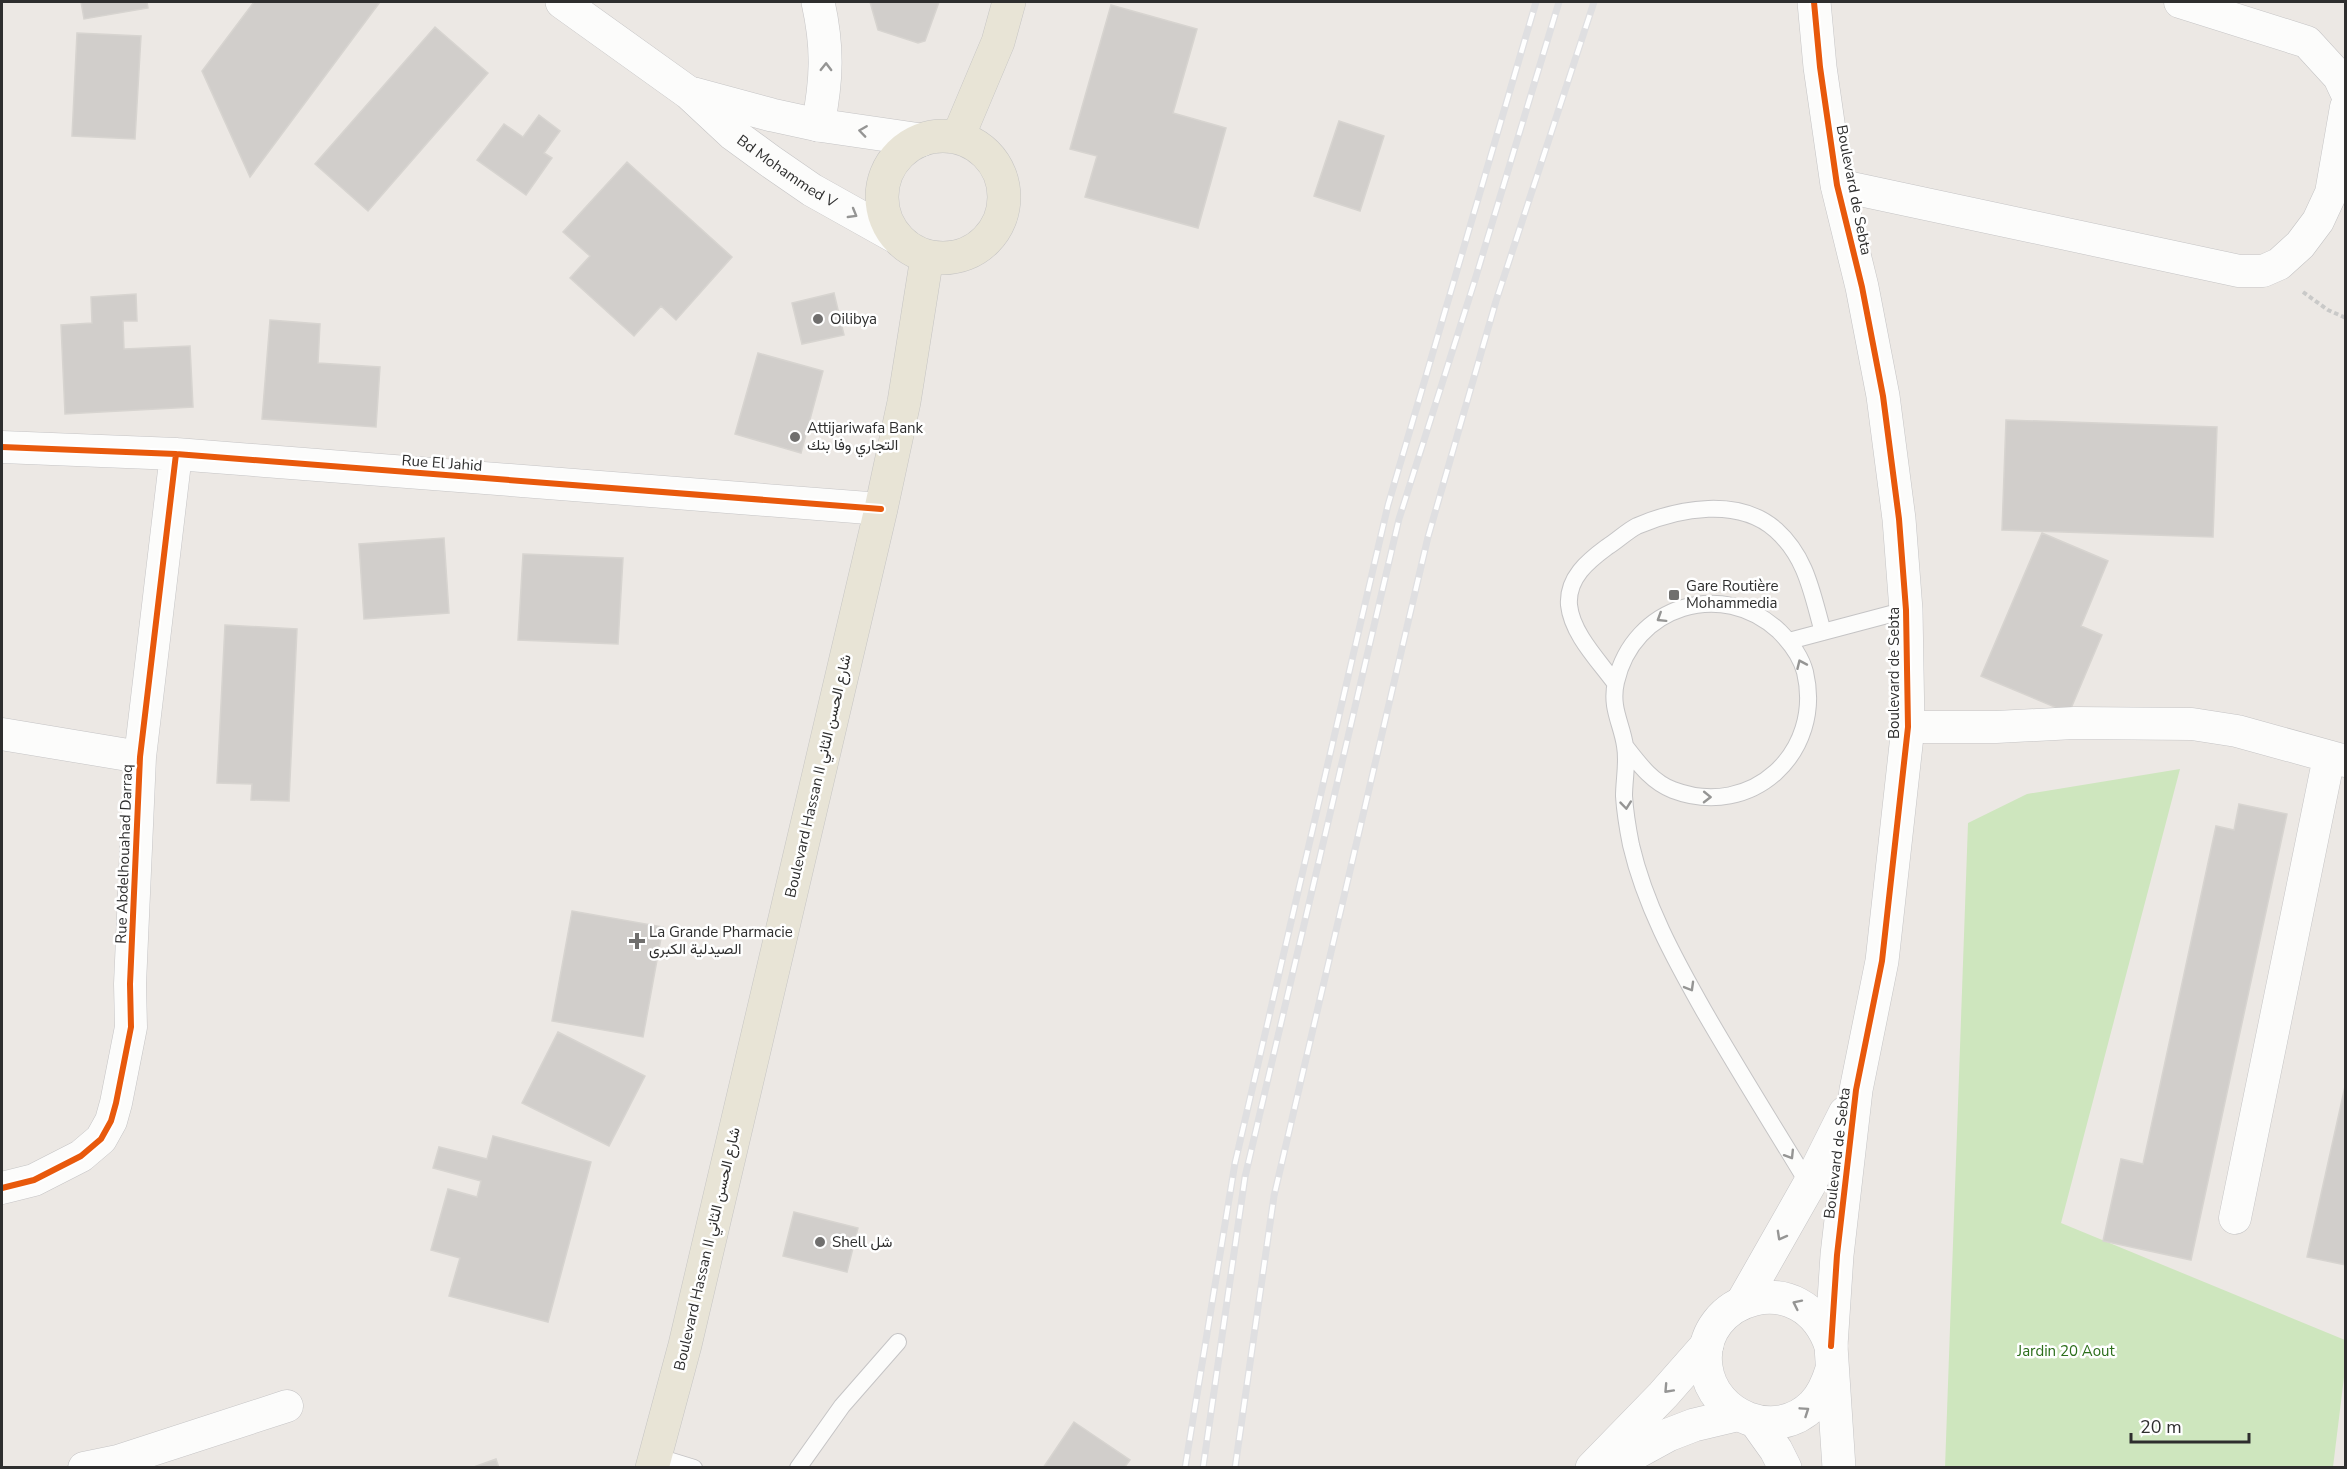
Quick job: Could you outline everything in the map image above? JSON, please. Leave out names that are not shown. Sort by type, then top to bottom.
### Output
[{"type":"main road","points":[[958,137],[998,42],[1010,2]]},
{"type":"main road","points":[[939,136],[958,137],[977,146],[993,160],[1002,180],[1005,201],[999,223],[987,240],[969,253],[949,259],[927,257],[910,249],[896,237],[885,221],[881,202],[883,182],[891,164],[904,150],[921,140],[939,136]]},
{"type":"main road","name":"Boulevard Hassan II شارع الحسن الثاني","points":[[653,1462],[685,1345],[881,509],[904,402],[927,257]]},
{"type":"street","name":"Bd Mohammed V","points":[[562,2],[689,93],[733,134],[770,161],[812,190],[896,237]]},
{"type":"street","points":[[818,2],[827,59],[825,89],[818,124]]},
{"type":"street","name":"Boulevard de Sebta","points":[[1814,2],[1820,67],[1838,185],[1862,287],[1883,396],[1899,519],[1906,610],[1908,727],[1882,961],[1856,1090],[1837,1254],[1831,1358]]},
{"type":"street","points":[[2180,2],[2307,42],[2339,76],[2346,92]]},
{"type":"street","name":"Bd Mohammed V","points":[[689,93],[772,115],[921,140]]},
{"type":"street","points":[[1838,185],[2239,271],[2263,271],[2279,264],[2300,245],[2318,222],[2331,193],[2346,107]]},
{"type":"street","name":"Rue El Jahid","points":[[2,447],[176,454],[881,509]]},
{"type":"street","name":"Rue Abdelhouahad Darraq","points":[[2,1188],[34,1180],[81,1156],[101,1139],[111,1121],[131,1027],[130,984],[140,757],[176,454]]},
{"type":"street","points":[[1908,727],[1996,727],[2074,723],[2192,724],[2237,731],[2337,759],[2235,1218]]},
{"type":"street","points":[[2,734],[140,757]]},
{"type":"street","name":"Boulevard de Sebta","points":[[1742,1303],[1809,1185],[1856,1090]]},
{"type":"street","points":[[1785,1467],[1776,1450],[1746,1418],[1721,1402],[1711,1385],[1705,1366],[1707,1346],[1714,1328],[1726,1313],[1742,1303],[1770,1297],[1797,1303],[1819,1321],[1826,1332],[1831,1358],[1839,1467]]},
{"type":"street","points":[[1592,1467],[1663,1395],[1707,1346]]},
{"type":"street","points":[[1608,1467],[1668,1435],[1694,1425],[1746,1418],[1777,1423],[1796,1417],[1813,1406],[1826,1389],[1831,1358]]},
{"type":"street","points":[[84,1467],[118,1461],[287,1406]]},
{"type":"lane","points":[[1615,684],[1575,624],[1569,604],[1573,581],[1587,562],[1635,527],[1678,512],[1719,509],[1753,515],[1775,529],[1791,546],[1804,566],[1824,632]]},
{"type":"lane","points":[[1625,747],[1645,772],[1672,790],[1703,798],[1735,795],[1765,782],[1789,761],[1804,732],[1810,701],[1804,669],[1789,641],[1766,619],[1737,606],[1705,603],[1674,610],[1647,627],[1626,653],[1615,684],[1615,716],[1625,747],[1624,799],[1631,843],[1644,890],[1673,956],[1729,1054],[1809,1185]]},
{"type":"lane","points":[[1789,641],[1906,610]]},
{"type":"lane","points":[[798,1467],[842,1406],[898,1342]]},
{"type":"lane","points":[[653,1462],[694,1467]]},
{"type":"path","points":[[2279,264],[2304,293],[2328,310],[2346,318]]},
{"type":"green space","name":"Jardin 20 Aout","points":[[2180,769],[2061,1223],[2345,1340],[2345,1369],[2333,1467],[1945,1468],[1968,823],[2027,794]]},
{"type":"building","points":[[81,2],[147,2],[148,8],[84,19]]},
{"type":"building","points":[[254,2],[380,2],[250,177],[202,71]]},
{"type":"building","points":[[870,2],[939,2],[925,41],[918,43],[878,30]]},
{"type":"building","points":[[1111,5],[1197,29],[1173,113],[1226,128],[1198,228],[1085,197],[1097,156],[1070,149]]},
{"type":"building","points":[[435,27],[488,73],[368,211],[315,164]]},
{"type":"building","points":[[77,33],[141,36],[135,139],[72,136]]},
{"type":"building","points":[[539,115],[560,131],[544,153],[552,158],[526,195],[477,160],[504,124],[523,137]]},
{"type":"building","points":[[1339,121],[1384,136],[1360,211],[1314,196]]},
{"type":"building","points":[[627,162],[732,257],[676,320],[661,306],[634,336],[570,278],[590,256],[563,232]]},
{"type":"building","name":"Oilibya","points":[[834,293],[844,335],[802,344],[792,303]]},
{"type":"building","points":[[136,294],[137,321],[123,321],[124,349],[190,346],[193,407],[65,414],[61,325],[92,323],[91,297]]},
{"type":"building","points":[[270,320],[320,324],[318,363],[380,367],[376,427],[262,419]]},
{"type":"building","points":[[758,353],[823,371],[801,453],[735,434]]},
{"type":"building","points":[[2006,420],[2217,427],[2213,537],[2002,530]]},
{"type":"building","points":[[2042,533],[2108,561],[2081,626],[2102,635],[2069,713],[1981,676]]},
{"type":"building","points":[[444,538],[449,613],[364,619],[359,544]]},
{"type":"building","points":[[523,554],[623,558],[618,644],[518,640]]},
{"type":"building","points":[[225,625],[297,629],[289,801],[251,800],[252,784],[217,783]]},
{"type":"building","points":[[2239,804],[2287,814],[2191,1260],[2103,1241],[2121,1159],[2143,1164],[2216,826],[2234,830]]},
{"type":"building","points":[[572,911],[663,927],[643,1037],[552,1021]]},
{"type":"building","points":[[558,1032],[645,1076],[609,1146],[522,1103]]},
{"type":"building","points":[[2346,1082],[2346,1265],[2307,1257]]},
{"type":"building","points":[[493,1136],[591,1162],[548,1322],[449,1296],[460,1258],[431,1250],[448,1189],[477,1197],[481,1181],[433,1168],[439,1147],[487,1159]]},
{"type":"building","name":"Shell شل","points":[[794,1212],[858,1228],[847,1272],[783,1256]]},
{"type":"building","points":[[1074,1422],[1130,1460],[1124,1468],[1043,1468]]},
{"type":"building","points":[[496,1459],[499,1468],[471,1468]]},
{"type":"railway","points":[[1185,1468],[1235,1163],[1388,505],[1536,2]]},
{"type":"railway","points":[[1203,1468],[1245,1177],[1399,519],[1474,283],[1559,2]]},
{"type":"railway","points":[[1235,1468],[1274,1196],[1428,537],[1496,301],[1594,2]]},
{"type":"cycle path","points":[[1814,2],[1820,67],[1837,185],[1862,287],[1883,396],[1899,519],[1906,610],[1908,727],[1882,961],[1856,1090],[1837,1255],[1831,1346]]},
{"type":"cycle path","points":[[2,447],[176,454],[881,509]]},
{"type":"cycle path","points":[[2,1188],[34,1180],[81,1156],[101,1139],[111,1121],[116,1103],[131,1027],[130,984],[140,757],[176,454]]},
{"type":"place","name":"Oilibya","points":[[818,319]]},
{"type":"place","name":"Attijariwafa Bank التجاري وفا بنك","points":[[795,437]]},
{"type":"place","name":"Gare Routière Mohammedia","points":[[1674,595]]},
{"type":"place","name":"La Grande Pharmacie الصيدلية الكبرى","points":[[637,941]]},
{"type":"place","name":"Shell شل","points":[[820,1242]]}]
